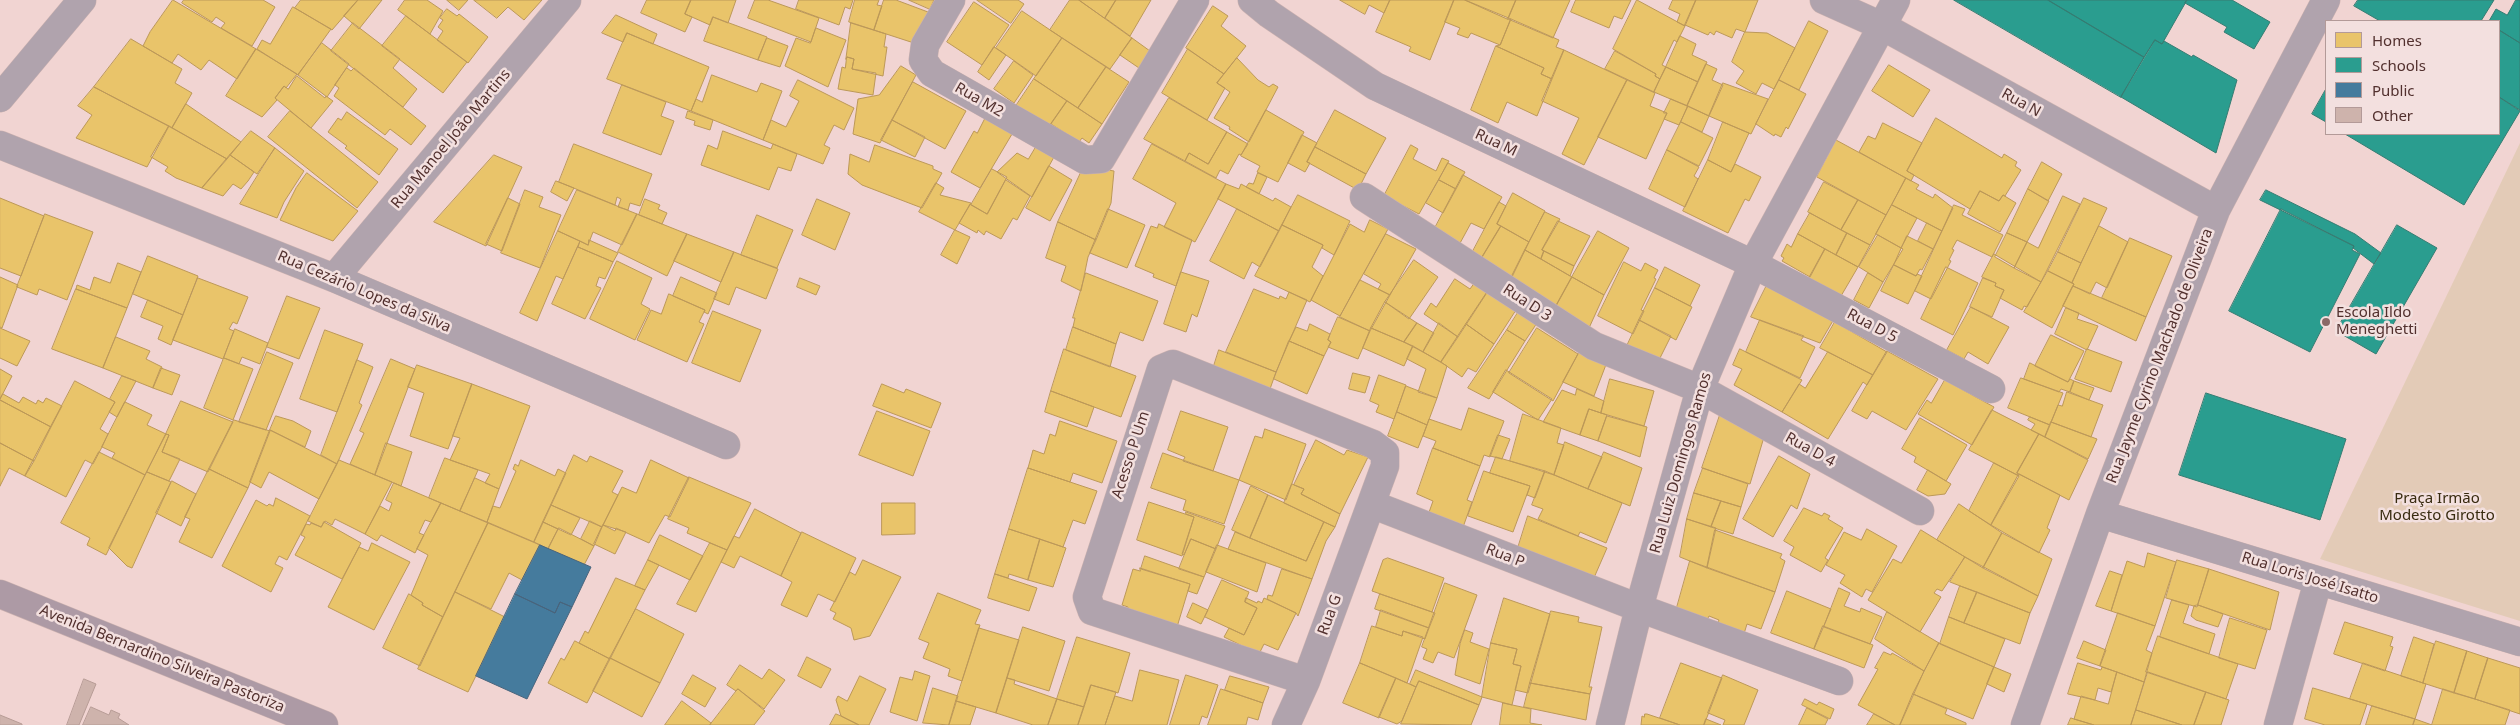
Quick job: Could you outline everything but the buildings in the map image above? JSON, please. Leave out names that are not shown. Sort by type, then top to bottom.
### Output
[{"type":"main road","name":"Avenida Bernardino Silveira Pastoriza","points":[[0,594],[324,725]]},
{"type":"street","points":[[0,98],[82,0]]},
{"type":"street","name":"Rua Manoel João Martins","points":[[334,278],[567,0]]},
{"type":"street","name":"Rua M2","points":[[950,0],[924,45],[923,60],[932,73],[1086,160],[1100,159],[1195,0]]},
{"type":"street","name":"Rua M","points":[[1252,0],[1269,14],[1375,86],[1754,264]]},
{"type":"street","name":"Rua N","points":[[1824,0],[1882,26],[2216,210]]},
{"type":"street","name":"Rua Luiz Domingos Ramos","points":[[1610,725],[1639,608],[1700,389],[1754,264],[1896,0]]},
{"type":"street","name":"Rua Jayme Cyrino Machado de Oliveira","points":[[2025,725],[2100,514],[2216,210],[2326,0]]},
{"type":"street","name":"Rua Cezário Lopes da Silva","points":[[0,145],[334,278],[726,445]]},
{"type":"street","name":"Rua D 3","points":[[1364,197],[1594,346],[1700,389]]},
{"type":"street","name":"Rua D 5","points":[[1754,264],[1991,389]]},
{"type":"street","name":"Acesso P Um","points":[[1306,681],[1092,611],[1087,597],[1161,369],[1173,364],[1373,444],[1385,453],[1385,466],[1370,504]]},
{"type":"street","name":"Rua D 4","points":[[1700,389],[1920,511]]},
{"type":"street","name":"Rua P","points":[[1370,504],[1639,608],[1839,681]]},
{"type":"street","name":"Rua G","points":[[1286,725],[1306,681],[1370,504]]},
{"type":"street","name":"Rua Loris José Isatto","points":[[2100,514],[2520,642]]},
{"type":"street","points":[[2278,725],[2318,581]]},
{"type":"green space","name":"Praça Irmão Modesto Girotto","points":[[2520,143],[2520,621],[2320,559]]},
{"type":"place","name":"Escola Ildo Meneghetti","points":[[2326,322]]}]
